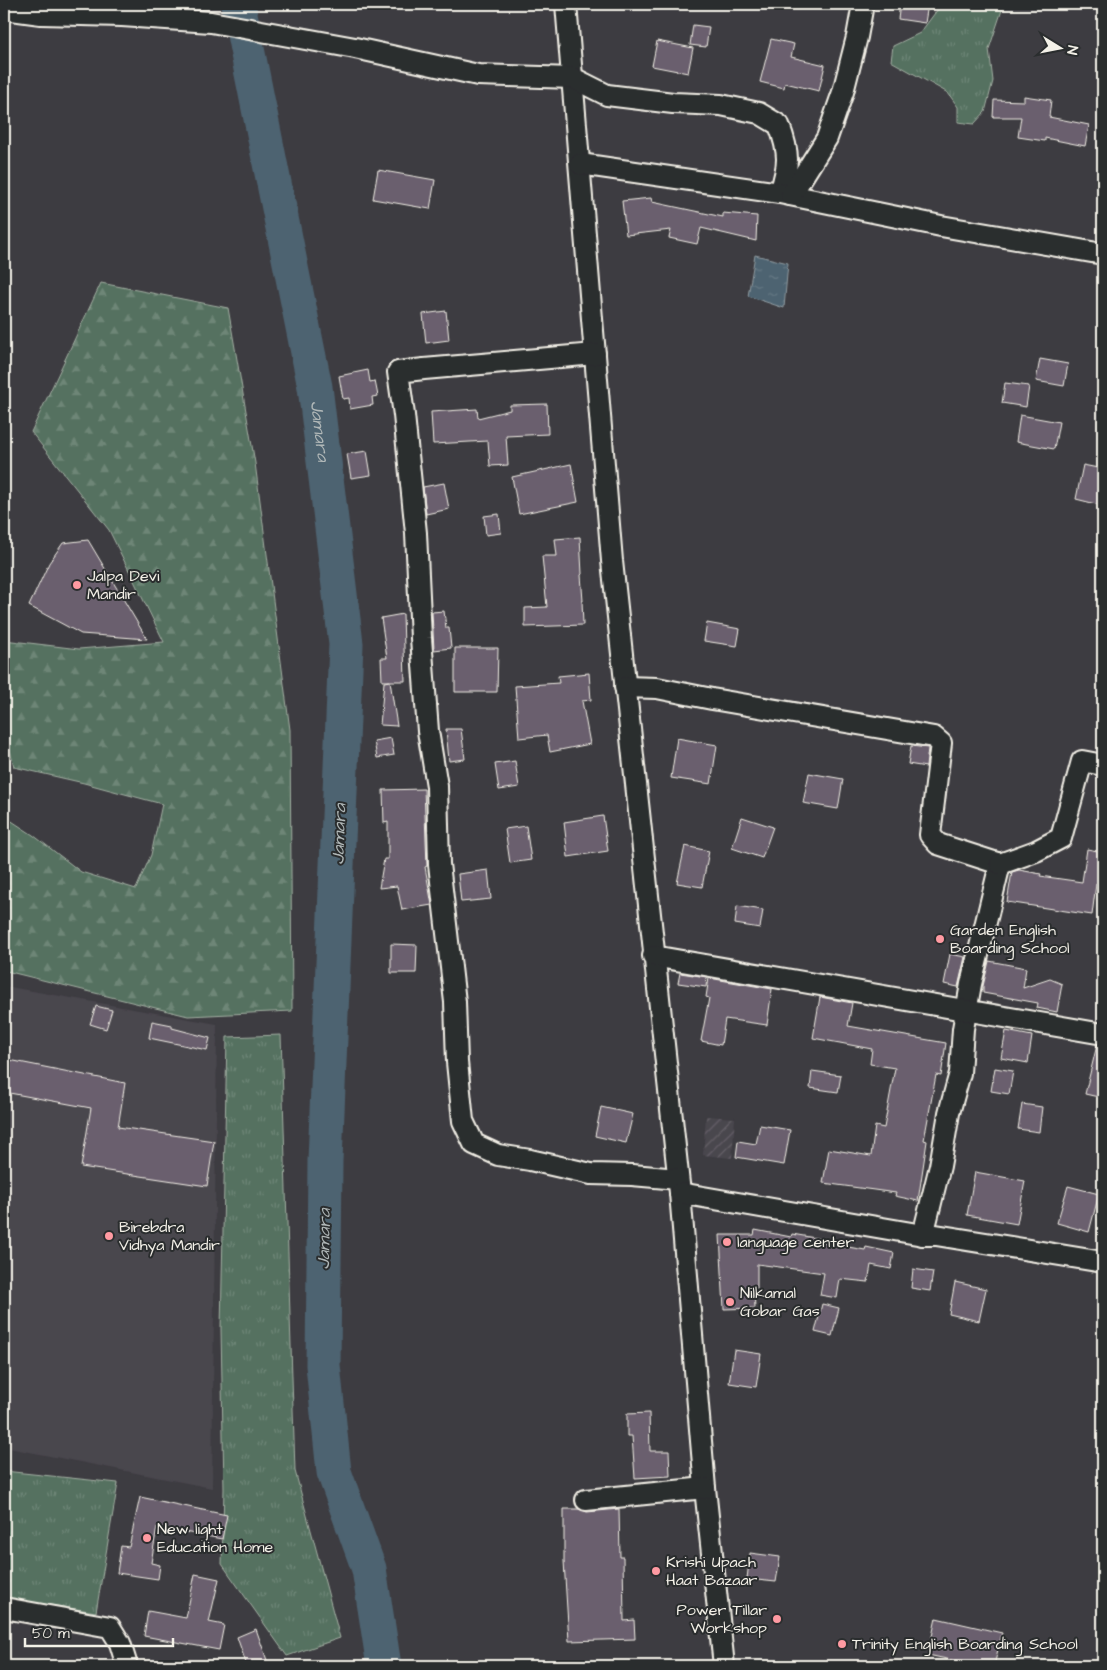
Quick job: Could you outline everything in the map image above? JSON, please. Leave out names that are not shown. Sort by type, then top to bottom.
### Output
[{"type":"street","points":[[566,4],[612,561],[679,1186],[705,1488],[724,1666]]},
{"type":"street","points":[[786,194],[827,138],[843,92],[863,4]]},
{"type":"street","points":[[4,9],[41,14],[122,16],[211,22],[355,48],[478,75],[573,78],[607,95],[673,104],[721,105],[759,113],[779,124],[786,143],[788,168],[786,194]]},
{"type":"street","points":[[580,164],[786,194],[941,226],[1103,254]]},
{"type":"street","points":[[595,354],[398,372],[416,533],[428,731],[438,786],[439,864],[455,1002],[457,1062],[464,1121],[474,1144],[498,1154],[591,1174],[632,1175],[923,1235],[936,1235],[1103,1262]]},
{"type":"street","points":[[625,686],[656,688],[934,736],[941,742],[930,836],[938,844],[1000,864],[1036,851],[1061,838],[1082,761],[1103,765]]},
{"type":"street","points":[[923,1235],[940,1166],[949,1114],[960,1073],[970,984],[1000,864]]},
{"type":"street","points":[[653,956],[1103,1034]]},
{"type":"street","points":[[586,1500],[705,1488]]},
{"type":"street","points":[[4,1608],[110,1627],[120,1643],[125,1664]]},
{"type":"shaded area","name":"Birebdra Vidhya Mandir","points":[[4,986],[217,1024],[212,1488],[4,1447]]},
{"type":"shaded area","points":[[706,1116],[735,1118],[732,1158],[703,1155]]},
{"type":"green space","points":[[953,4],[1004,4],[989,49],[993,81],[985,112],[974,124],[958,122],[958,107],[948,93],[891,61],[893,46],[920,33],[938,9]]},
{"type":"green space","points":[[101,283],[228,308],[255,463],[290,730],[292,1011],[188,1016],[6,971],[4,968],[4,816],[33,835],[81,872],[136,889],[151,855],[162,804],[14,767],[4,724],[4,640],[79,649],[164,642],[109,530],[31,432]]},
{"type":"green space","points":[[281,1035],[295,1471],[340,1638],[287,1656],[222,1564],[224,1489],[221,1329],[227,1037]]},
{"type":"green space","points":[[4,1471],[118,1483],[96,1612],[4,1598]]},
{"type":"water","points":[[755,255],[788,263],[784,308],[748,296]]},
{"type":"building","points":[[900,4],[928,4],[925,23],[898,19]]},
{"type":"building","points":[[693,25],[709,27],[706,47],[690,45]]},
{"type":"building","points":[[771,39],[794,44],[791,57],[825,65],[819,91],[785,83],[784,88],[760,82]]},
{"type":"building","points":[[657,41],[693,48],[688,73],[652,66]]},
{"type":"building","points":[[1024,96],[1051,100],[1049,117],[1089,125],[1085,146],[1045,138],[1045,141],[1018,137],[1021,117],[993,117],[994,100],[1024,101]]},
{"type":"building","points":[[378,170],[435,180],[430,209],[373,199]]},
{"type":"building","points":[[651,198],[652,202],[723,217],[723,213],[757,216],[756,241],[701,228],[697,244],[669,238],[671,230],[626,235],[622,201]]},
{"type":"building","points":[[446,311],[449,340],[426,343],[423,314]]},
{"type":"building","points":[[1040,359],[1068,364],[1064,386],[1036,381]]},
{"type":"building","points":[[368,370],[370,382],[375,381],[378,396],[372,397],[373,405],[350,409],[349,398],[343,399],[339,376]]},
{"type":"building","points":[[1005,383],[1029,386],[1026,407],[1002,403]]},
{"type":"building","points":[[547,404],[548,434],[506,436],[508,465],[490,466],[488,441],[433,444],[431,412],[477,409],[478,418],[510,410],[510,405]]},
{"type":"building","points":[[1020,415],[1059,422],[1054,449],[1016,442]]},
{"type":"building","points":[[367,451],[371,475],[351,478],[347,454]]},
{"type":"building","points":[[571,464],[578,502],[519,514],[512,477]]},
{"type":"building","points":[[1083,465],[1103,469],[1103,490],[1100,505],[1076,499]]},
{"type":"building","points":[[444,483],[449,509],[426,514],[423,487]]},
{"type":"building","points":[[499,514],[501,533],[486,535],[484,516]]},
{"type":"building","points":[[580,537],[583,625],[525,627],[525,608],[547,607],[542,556],[557,556],[555,539]]},
{"type":"building","name":"Jalpa Devi Mandir","points":[[88,540],[147,639],[81,634],[29,606],[49,563],[63,543]]},
{"type":"building","points":[[444,611],[446,628],[449,628],[451,648],[434,650],[432,612]]},
{"type":"building","points":[[403,614],[405,681],[382,681],[381,658],[387,658],[381,618]]},
{"type":"building","points":[[707,623],[740,629],[737,646],[704,641]]},
{"type":"building","points":[[455,648],[498,648],[497,692],[455,692]]},
{"type":"building","points":[[589,673],[591,700],[582,701],[590,744],[550,752],[547,735],[519,738],[515,686],[559,683],[558,676]]},
{"type":"building","points":[[390,681],[397,726],[380,725],[384,682]]},
{"type":"building","points":[[446,729],[461,729],[465,759],[449,761]]},
{"type":"building","points":[[391,738],[394,755],[377,758],[374,741]]},
{"type":"building","points":[[677,738],[717,745],[711,784],[671,778]]},
{"type":"building","points":[[911,746],[928,748],[926,767],[908,764]]},
{"type":"building","points":[[515,761],[519,787],[499,790],[495,764]]},
{"type":"building","points":[[809,773],[843,779],[838,809],[803,803]]},
{"type":"building","points":[[424,789],[427,866],[425,867],[432,905],[402,910],[397,886],[379,888],[384,859],[388,859],[388,822],[384,823],[383,790]]},
{"type":"building","points":[[603,816],[608,851],[568,857],[564,822]]},
{"type":"building","points":[[742,817],[773,827],[762,858],[732,848]]},
{"type":"building","points":[[526,826],[531,860],[510,863],[505,829]]},
{"type":"building","points":[[685,846],[709,851],[702,887],[677,883]]},
{"type":"building","points":[[1087,849],[1103,852],[1103,885],[1096,884],[1092,915],[1007,902],[1012,872],[1019,870],[1041,874],[1040,876],[1082,882]]},
{"type":"building","points":[[488,870],[491,899],[461,902],[458,874]]},
{"type":"building","points":[[737,906],[763,910],[760,928],[735,924]]},
{"type":"building","points":[[391,944],[417,945],[416,973],[391,973]]},
{"type":"building","points":[[950,954],[965,957],[958,987],[944,984]]},
{"type":"building","points":[[989,961],[1026,968],[1023,988],[1050,979],[1062,984],[1057,1012],[1037,1008],[1038,1003],[983,993]]},
{"type":"building","points":[[680,973],[707,977],[706,987],[678,983]]},
{"type":"building","points":[[709,978],[772,989],[767,1025],[725,1019],[721,1045],[701,1041],[709,998],[706,997]]},
{"type":"building","points":[[820,997],[852,1003],[848,1026],[946,1043],[941,1076],[936,1075],[924,1140],[927,1141],[918,1201],[895,1196],[896,1193],[823,1183],[829,1149],[871,1156],[875,1126],[884,1128],[895,1068],[870,1064],[872,1049],[813,1038]]},
{"type":"building","points":[[96,1006],[112,1010],[106,1029],[90,1024]]},
{"type":"building","points":[[152,1021],[172,1025],[172,1028],[210,1038],[207,1050],[149,1038]]},
{"type":"building","points":[[1006,1031],[1032,1036],[1028,1063],[1001,1058]]},
{"type":"building","points":[[1097,1045],[1103,1046],[1103,1098],[1085,1094]]},
{"type":"building","points":[[4,1059],[125,1083],[118,1127],[214,1141],[207,1186],[81,1167],[91,1108],[4,1092]]},
{"type":"building","points":[[995,1068],[1013,1071],[1009,1094],[991,1091]]},
{"type":"building","points":[[812,1071],[841,1075],[838,1092],[810,1088]]},
{"type":"building","points":[[1022,1104],[1042,1107],[1039,1132],[1018,1129]]},
{"type":"building","points":[[601,1107],[633,1114],[626,1143],[595,1136]]},
{"type":"building","points":[[760,1125],[790,1130],[784,1165],[736,1157],[738,1141],[756,1144]]},
{"type":"building","points":[[975,1172],[1025,1181],[1017,1224],[967,1215]]},
{"type":"building","points":[[1068,1186],[1099,1194],[1089,1232],[1057,1223]]},
{"type":"building","points":[[755,1230],[791,1237],[792,1234],[821,1239],[820,1242],[865,1250],[866,1247],[894,1253],[891,1269],[871,1265],[868,1282],[840,1279],[837,1298],[820,1295],[824,1273],[757,1264],[757,1288],[754,1288],[755,1308],[724,1309],[720,1235],[754,1235]]},
{"type":"building","points":[[913,1269],[933,1272],[930,1291],[911,1288]]},
{"type":"building","points":[[955,1282],[986,1289],[979,1321],[949,1314]]},
{"type":"building","points":[[822,1304],[839,1308],[832,1336],[815,1332]]},
{"type":"building","points":[[734,1350],[761,1354],[756,1387],[729,1383]]},
{"type":"building","points":[[649,1413],[650,1451],[669,1451],[670,1476],[635,1478],[632,1436],[627,1436],[627,1414]]},
{"type":"building","points":[[140,1497],[227,1515],[222,1539],[157,1527],[151,1563],[160,1565],[158,1579],[117,1573],[121,1546],[129,1547]]},
{"type":"building","points":[[564,1509],[579,1509],[587,1512],[619,1509],[620,1557],[623,1557],[624,1621],[634,1620],[635,1639],[569,1641],[564,1561]]},
{"type":"building","points":[[750,1553],[780,1557],[776,1582],[747,1579]]},
{"type":"building","points":[[195,1574],[219,1579],[209,1622],[224,1625],[219,1650],[144,1636],[148,1611],[186,1618]]},
{"type":"building","points":[[936,1618],[1002,1633],[994,1666],[979,1666],[928,1655]]},
{"type":"building","points":[[256,1629],[269,1666],[247,1666],[237,1637]]},
{"type":"waterway","name":"Jamara","points":[[238,4],[315,387],[346,644],[325,1161],[323,1365],[334,1472],[369,1569],[384,1666]]},
{"type":"place","name":"Jalpa Devi Mandir","points":[[77,585]]},
{"type":"place","name":"Garden English Boarding School","points":[[940,939]]},
{"type":"place","name":"Birebdra Vidhya Mandir","points":[[109,1236]]},
{"type":"place","name":"language center","points":[[727,1242]]},
{"type":"place","name":"Nilkamal Gobar Gas","points":[[730,1302]]},
{"type":"place","name":"New light Education Home","points":[[147,1538]]},
{"type":"place","name":"Krishi Upach Haat Bazaar","points":[[656,1571]]},
{"type":"place","name":"Power Tillar Workshop","points":[[777,1619]]},
{"type":"place","name":"Trinity English Boarding School","points":[[842,1644]]}]
